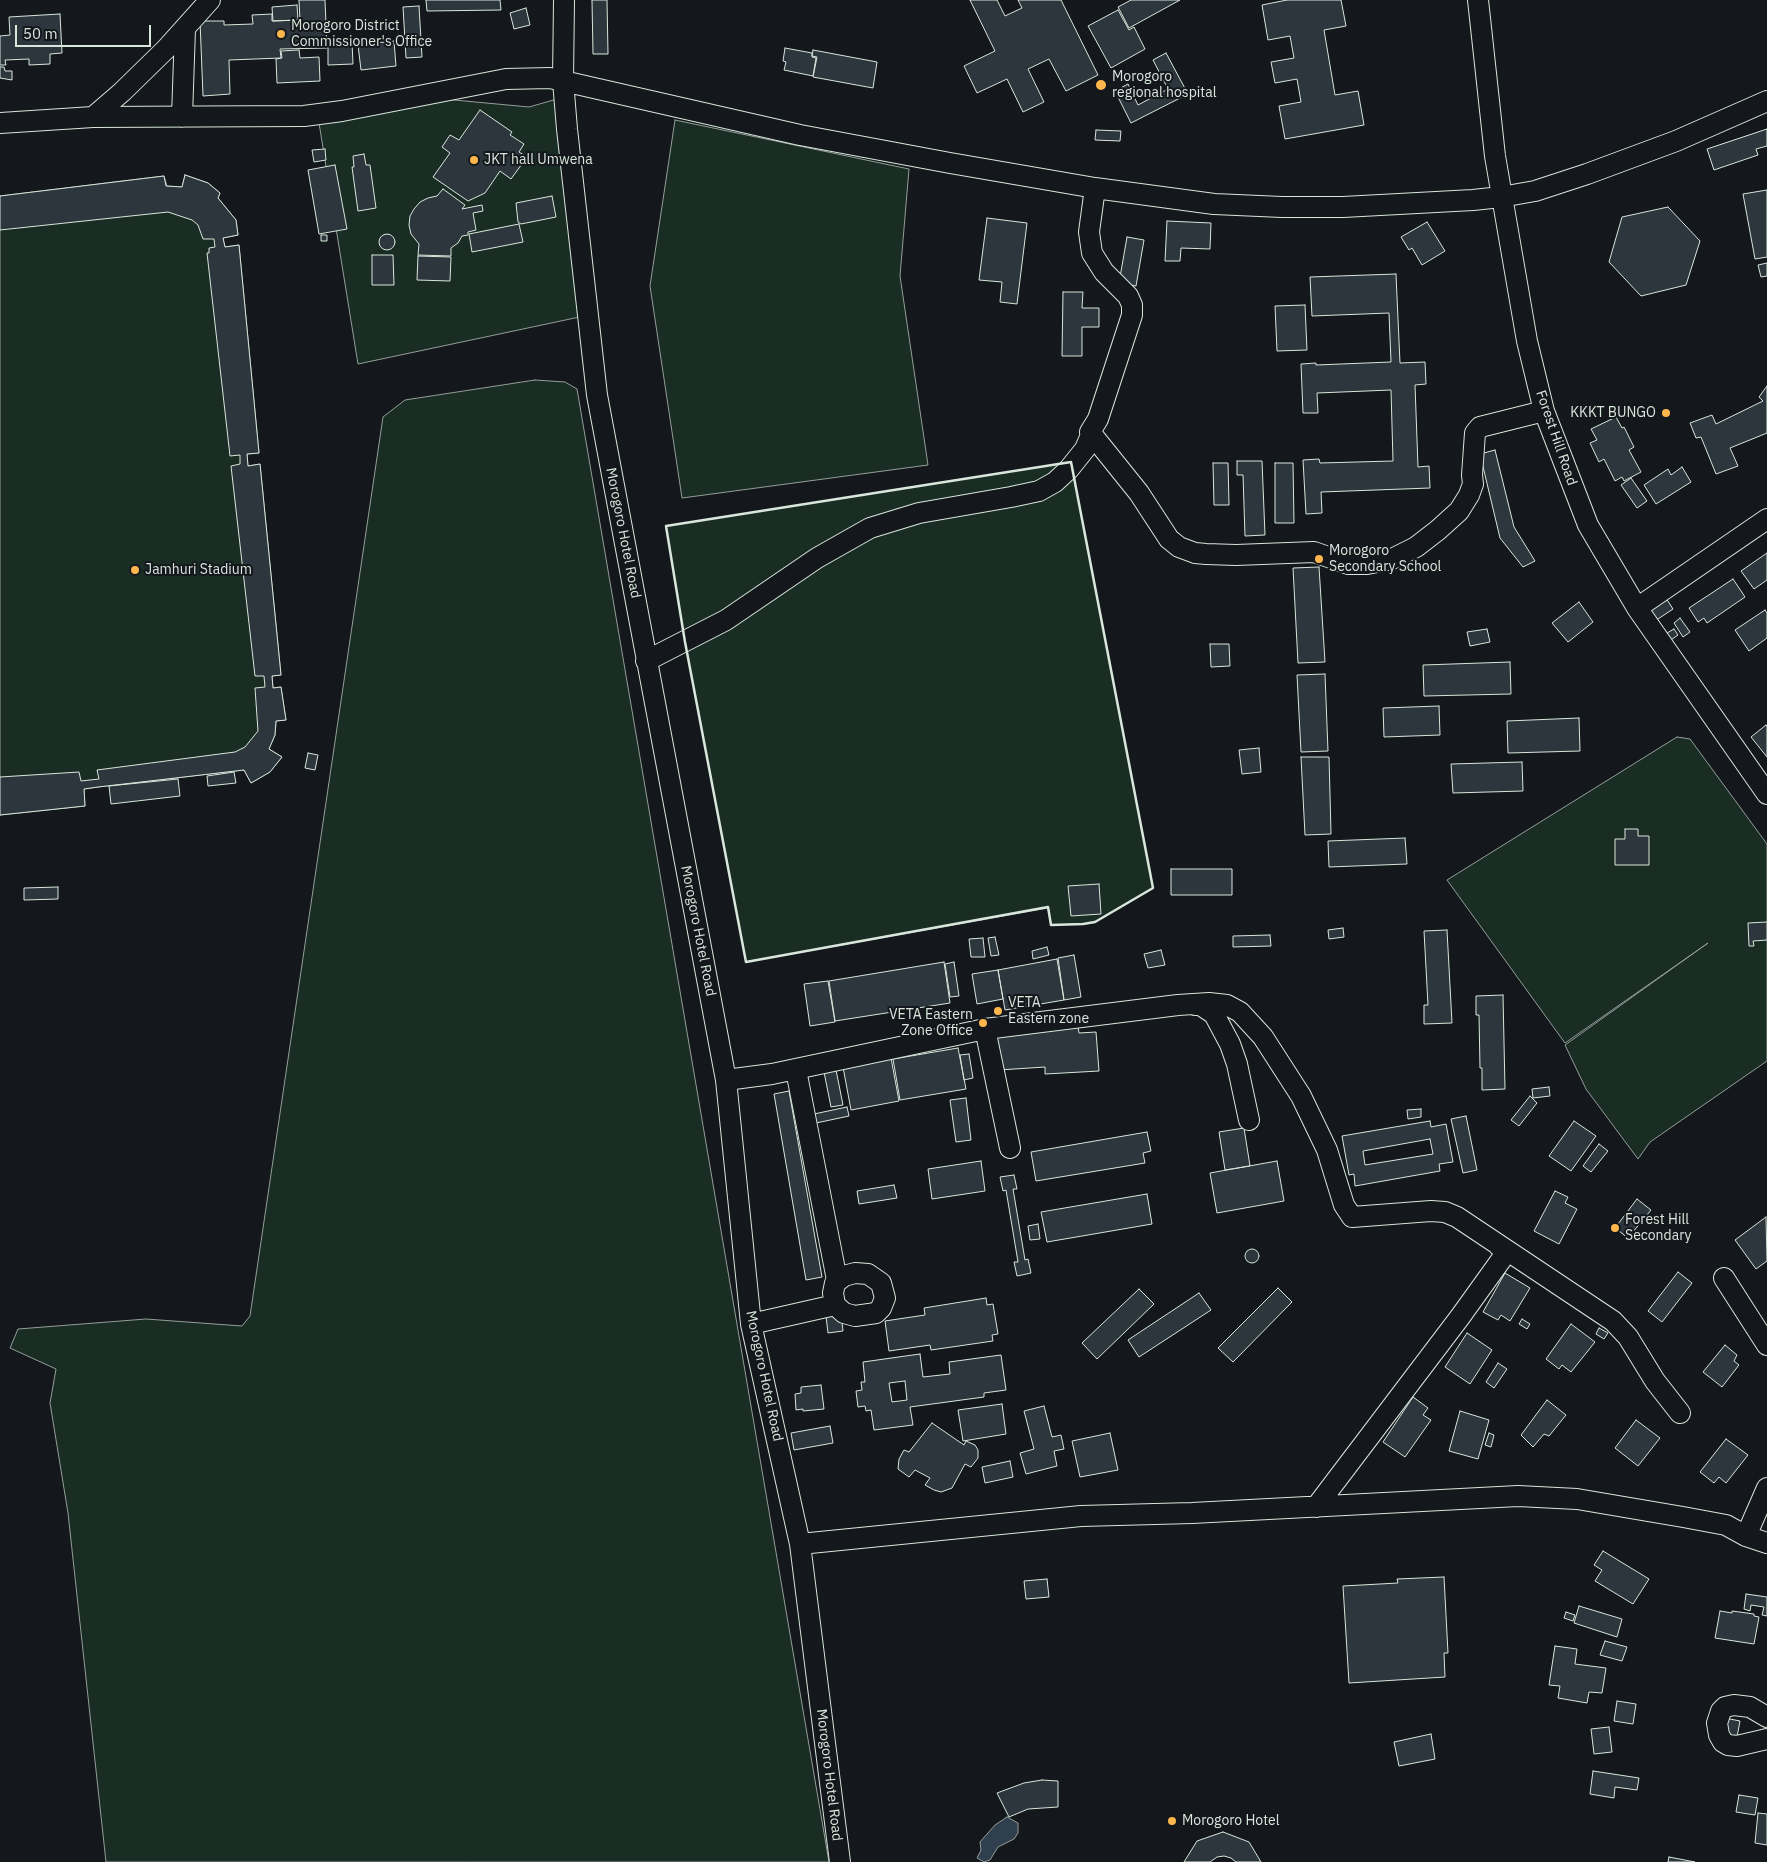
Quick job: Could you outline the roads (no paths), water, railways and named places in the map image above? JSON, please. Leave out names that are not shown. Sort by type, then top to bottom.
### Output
[{"type":"street","points":[[94,117],[185,29],[210,0]]},
{"type":"street","name":"Morogoro Hotel Road","points":[[564,0],[563,81],[567,129],[597,395],[726,1080],[751,1324],[800,1544],[840,1862]]},
{"type":"street","name":"Forest Hill Road","points":[[1478,0],[1489,114],[1502,197],[1527,341],[1544,412],[1588,525],[1637,608],[1767,794]]},
{"type":"street","points":[[182,117],[185,29]]},
{"type":"street","points":[[0,123],[94,117],[304,116],[342,111],[506,79],[534,78],[563,81],[800,135],[950,163],[1095,188],[1214,204],[1282,207],[1406,205],[1502,197],[1535,191],[1676,141],[1767,101]]},
{"type":"street","points":[[646,661],[726,620],[817,558],[870,528],[919,513],[1038,491],[1052,484],[1069,469],[1085,449],[1091,435],[1090,432],[1098,419],[1132,314],[1132,305],[1128,296],[1104,272],[1092,253],[1089,232],[1095,188]]},
{"type":"street","points":[[1090,432],[1139,493],[1169,539],[1179,547],[1194,553],[1206,554],[1236,555],[1314,552],[1348,564],[1366,564],[1392,559],[1416,547],[1459,511],[1469,495],[1473,484],[1475,438],[1480,427],[1544,412]]},
{"type":"street","points":[[1637,608],[1767,519]]},
{"type":"street","points":[[726,1080],[796,1070],[985,1029],[1178,1005],[1209,1003],[1228,1005],[1240,1012],[1263,1037],[1301,1096],[1332,1163],[1344,1206],[1352,1217],[1424,1211],[1445,1212],[1457,1217],[1613,1320],[1628,1337],[1655,1382],[1680,1413]]},
{"type":"street","points":[[1178,1005],[1199,1004],[1214,1014],[1230,1044],[1237,1064],[1249,1120]]},
{"type":"street","points":[[985,1029],[1010,1148]]},
{"type":"street","points":[[796,1070],[837,1280],[833,1289],[836,1304],[844,1313],[855,1316],[864,1316],[880,1310],[885,1298],[881,1283],[868,1274],[848,1274],[837,1280]]},
{"type":"street","points":[[1316,1507],[1460,1317],[1506,1253],[1498,1245]]},
{"type":"street","points":[[1724,1278],[1767,1345]]},
{"type":"street","points":[[751,1324],[836,1304]]},
{"type":"street","points":[[1746,1536],[1767,1488]]},
{"type":"street","points":[[800,1544],[1081,1516],[1316,1507],[1518,1496],[1577,1499],[1647,1510],[1726,1526],[1746,1536],[1767,1542]]},
{"type":"street","points":[[1767,1717],[1750,1707],[1732,1705],[1720,1711],[1717,1723],[1719,1735],[1723,1742],[1728,1745],[1737,1746],[1767,1739]]},
{"type":"water","points":[[1007,1817],[1018,1823],[1018,1833],[1014,1839],[998,1847],[990,1860],[984,1862],[977,1858],[981,1850],[980,1842],[995,1825]]},
{"type":"place","name":"Morogoro District Commissioner's Office","points":[[281,34]]},
{"type":"place","name":"Morogoro regional hospital","points":[[1101,85]]},
{"type":"place","name":"JKT hall Umwena","points":[[474,160]]},
{"type":"place","name":"KKKT BUNGO","points":[[1666,413]]},
{"type":"place","name":"Morogoro Secondary School","points":[[1319,559]]},
{"type":"place","name":"Jamhuri Stadium","points":[[135,570]]},
{"type":"place","name":"VETA Eastern zone","points":[[998,1011]]},
{"type":"place","name":"VETA Eastern Zone Office","points":[[983,1023]]},
{"type":"place","name":"Forest Hill Secondary","points":[[1615,1228]]},
{"type":"place","name":"Morogoro Hotel","points":[[1172,1821]]}]
